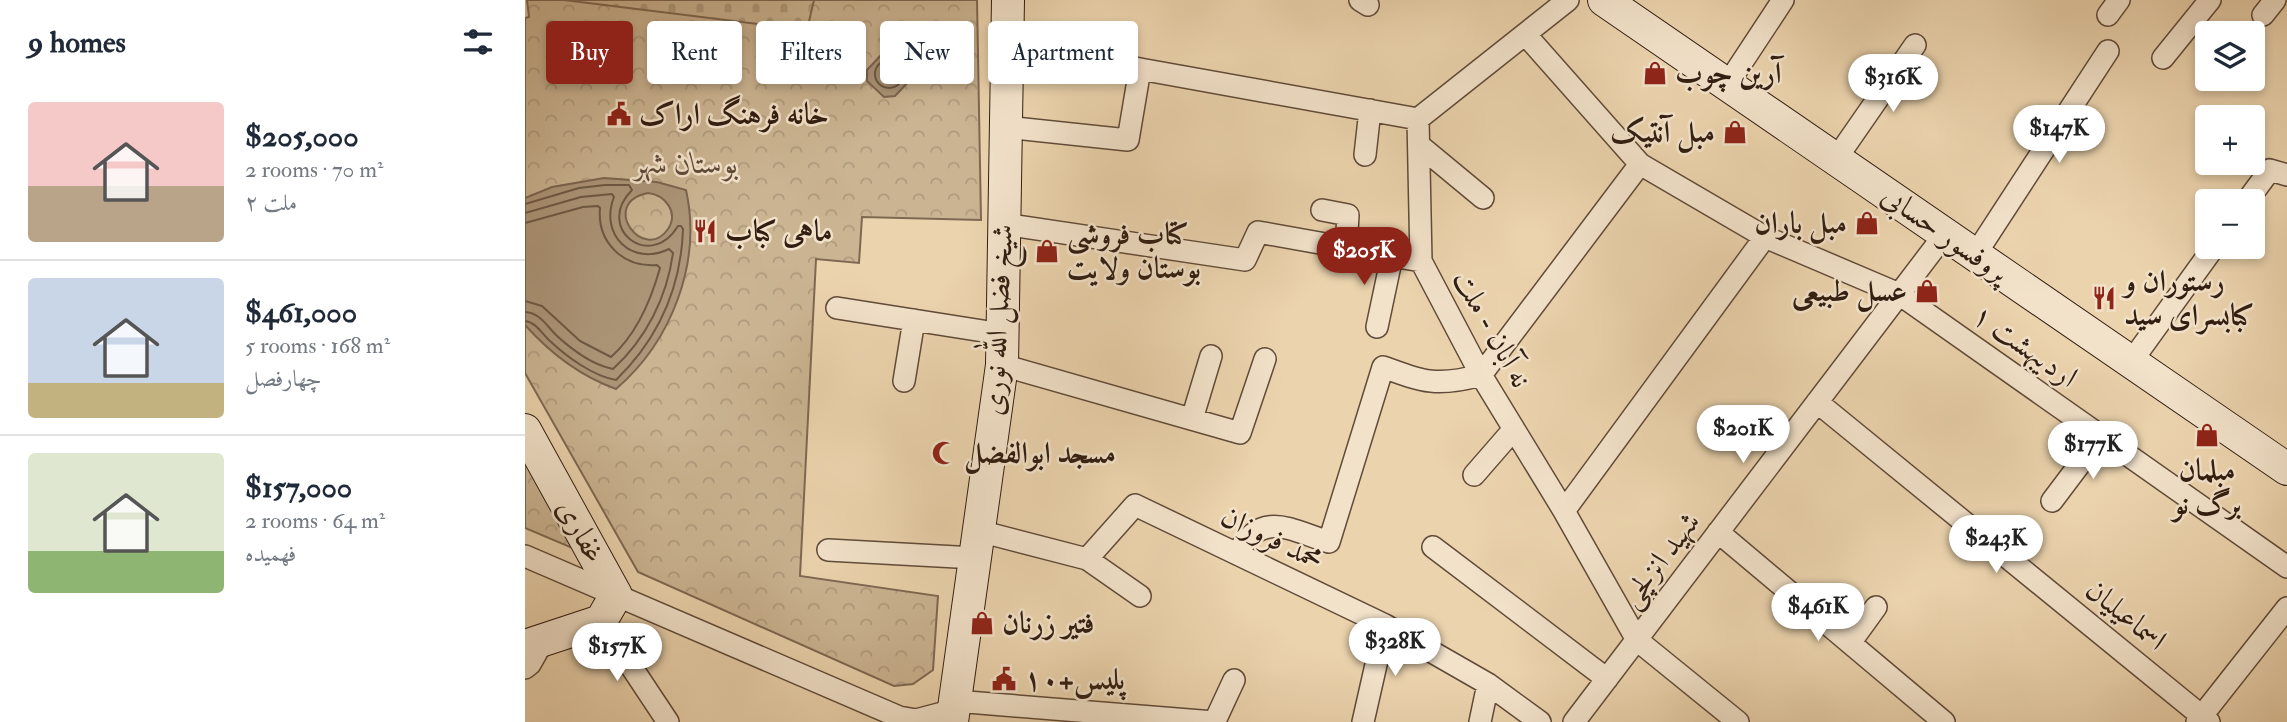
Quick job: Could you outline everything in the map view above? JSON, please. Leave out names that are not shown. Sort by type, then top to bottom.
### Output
[{"type":"street","name":"شیخ فضل الله نوری","points":[[1008,0],[1008,21]]},
{"type":"street","points":[[1006,127],[1128,140],[1140,69],[1418,119],[1568,0]]},
{"type":"street","points":[[1727,85],[1783,0]]},
{"type":"street","points":[[2163,58],[2210,0]]},
{"type":"street","name":"پروفسور حسابی","points":[[1613,3],[1727,85],[2287,469]]},
{"type":"street","name":"اردیبهشت ۱","points":[[1525,34],[1640,164],[1765,237],[1899,294],[2287,567]]},
{"type":"street","points":[[1836,159],[1915,45]]},
{"type":"street","points":[[1975,255],[2108,51]]},
{"type":"street","name":"شیخ فضل الله نوری","points":[[954,711],[1002,349],[1007,84]]},
{"type":"street","points":[[1366,155],[1370,110]]},
{"type":"street","name":"نه آبان - ملت","points":[[1418,119],[1421,261],[1481,375],[1564,511],[1637,640]]},
{"type":"street","points":[[1419,145],[1483,198]]},
{"type":"street","points":[[1237,554],[1246,539],[1259,529],[1276,525],[1329,542],[1383,367],[1421,381],[1443,383],[1481,375],[1640,164]]},
{"type":"street","points":[[2256,189],[2270,170],[2287,175]]},
{"type":"street","points":[[1322,210],[1347,215],[1346,248]]},
{"type":"street","points":[[1004,224],[1245,260],[1258,232],[1421,261]]},
{"type":"street","name":"شهید انزلچی","points":[[1574,722],[1945,234]]},
{"type":"street","points":[[1564,511],[1765,237]]},
{"type":"street","points":[[1377,327],[1392,256]]},
{"type":"street","points":[[2131,362],[2205,259]]},
{"type":"street","points":[[837,309],[913,320],[1002,349],[1192,419],[1240,433],[1265,359]]},
{"type":"street","points":[[904,381],[913,320]]},
{"type":"street","points":[[1192,419],[1211,356]]},
{"type":"street","name":"اسماعیلیان","points":[[1817,402],[2203,720]]},
{"type":"street","points":[[1474,475],[1514,429]]},
{"type":"street","name":"غفاری","points":[[525,430],[609,608]]},
{"type":"street","points":[[2052,501],[2101,436]]},
{"type":"street","name":"محمد فروزان","points":[[1087,559],[1135,505],[1385,625],[1488,684],[1540,722]]},
{"type":"street","points":[[1719,532],[1944,722]]},
{"type":"street","points":[[828,550],[977,545],[1087,559],[1140,596]]},
{"type":"street","points":[[1433,547],[1607,679]]},
{"type":"street","points":[[525,556],[609,608],[901,720],[916,720],[954,711],[1215,721],[1234,680]]},
{"type":"street","points":[[1850,643],[1876,607]]},
{"type":"street","points":[[525,668],[530,664],[534,643],[609,608]]},
{"type":"street","points":[[609,608],[668,722]]},
{"type":"street","points":[[2203,720],[2287,608]]},
{"type":"street","points":[[1363,722],[1385,625]]},
{"type":"street","points":[[1637,640],[1738,722]]},
{"type":"street","points":[[1480,722],[1488,684]]},
{"type":"green space","name":"بوستان شهر","points":[[527,0],[977,0],[981,220],[862,217],[859,263],[816,259],[800,576],[938,596],[933,670],[913,684],[894,686],[638,572],[525,373],[525,18],[529,17]]},
{"type":"green space","points":[[564,0],[814,0],[809,21],[756,21],[756,24]]},
{"type":"green space","points":[[525,455],[577,550],[525,528]]},
{"type":"water","points":[[880,56],[880,84],[906,84],[895,96],[884,97],[867,81],[867,70]]},
{"type":"water","points":[[604,178],[657,182],[686,190],[690,245],[678,298],[653,348],[636,370],[616,389],[566,363],[525,325],[525,198],[552,187]],"holes":[[[648,193],[665,201],[672,216],[668,229],[658,238],[648,240],[638,236],[630,228],[626,218],[627,208],[634,199]]]},
{"type":"place","name":"آرین چوب","points":[[1655,73]]},
{"type":"place","name":"خانه فرهنگ اراک","points":[[619,114]]},
{"type":"place","name":"مبل آنتیک","points":[[1735,132]]},
{"type":"place","name":"مبل باران","points":[[1867,223]]},
{"type":"place","name":"ماهی کباب","points":[[705,231]]},
{"type":"place","name":"کتاب فروشی بوستان ولایت","points":[[1047,251]]},
{"type":"place","name":"عسل طبیعی","points":[[1927,291]]},
{"type":"place","name":"رستوران و کبابسرای سید","points":[[2104,298]]},
{"type":"place","name":"مبلمان برگ نو","points":[[2207,435]]},
{"type":"place","name":"مسجد ابوالفضل","points":[[944,453]]},
{"type":"place","name":"فتیر زرنان","points":[[982,623]]},
{"type":"place","name":"پلیس+۱۰","points":[[1004,679]]}]
